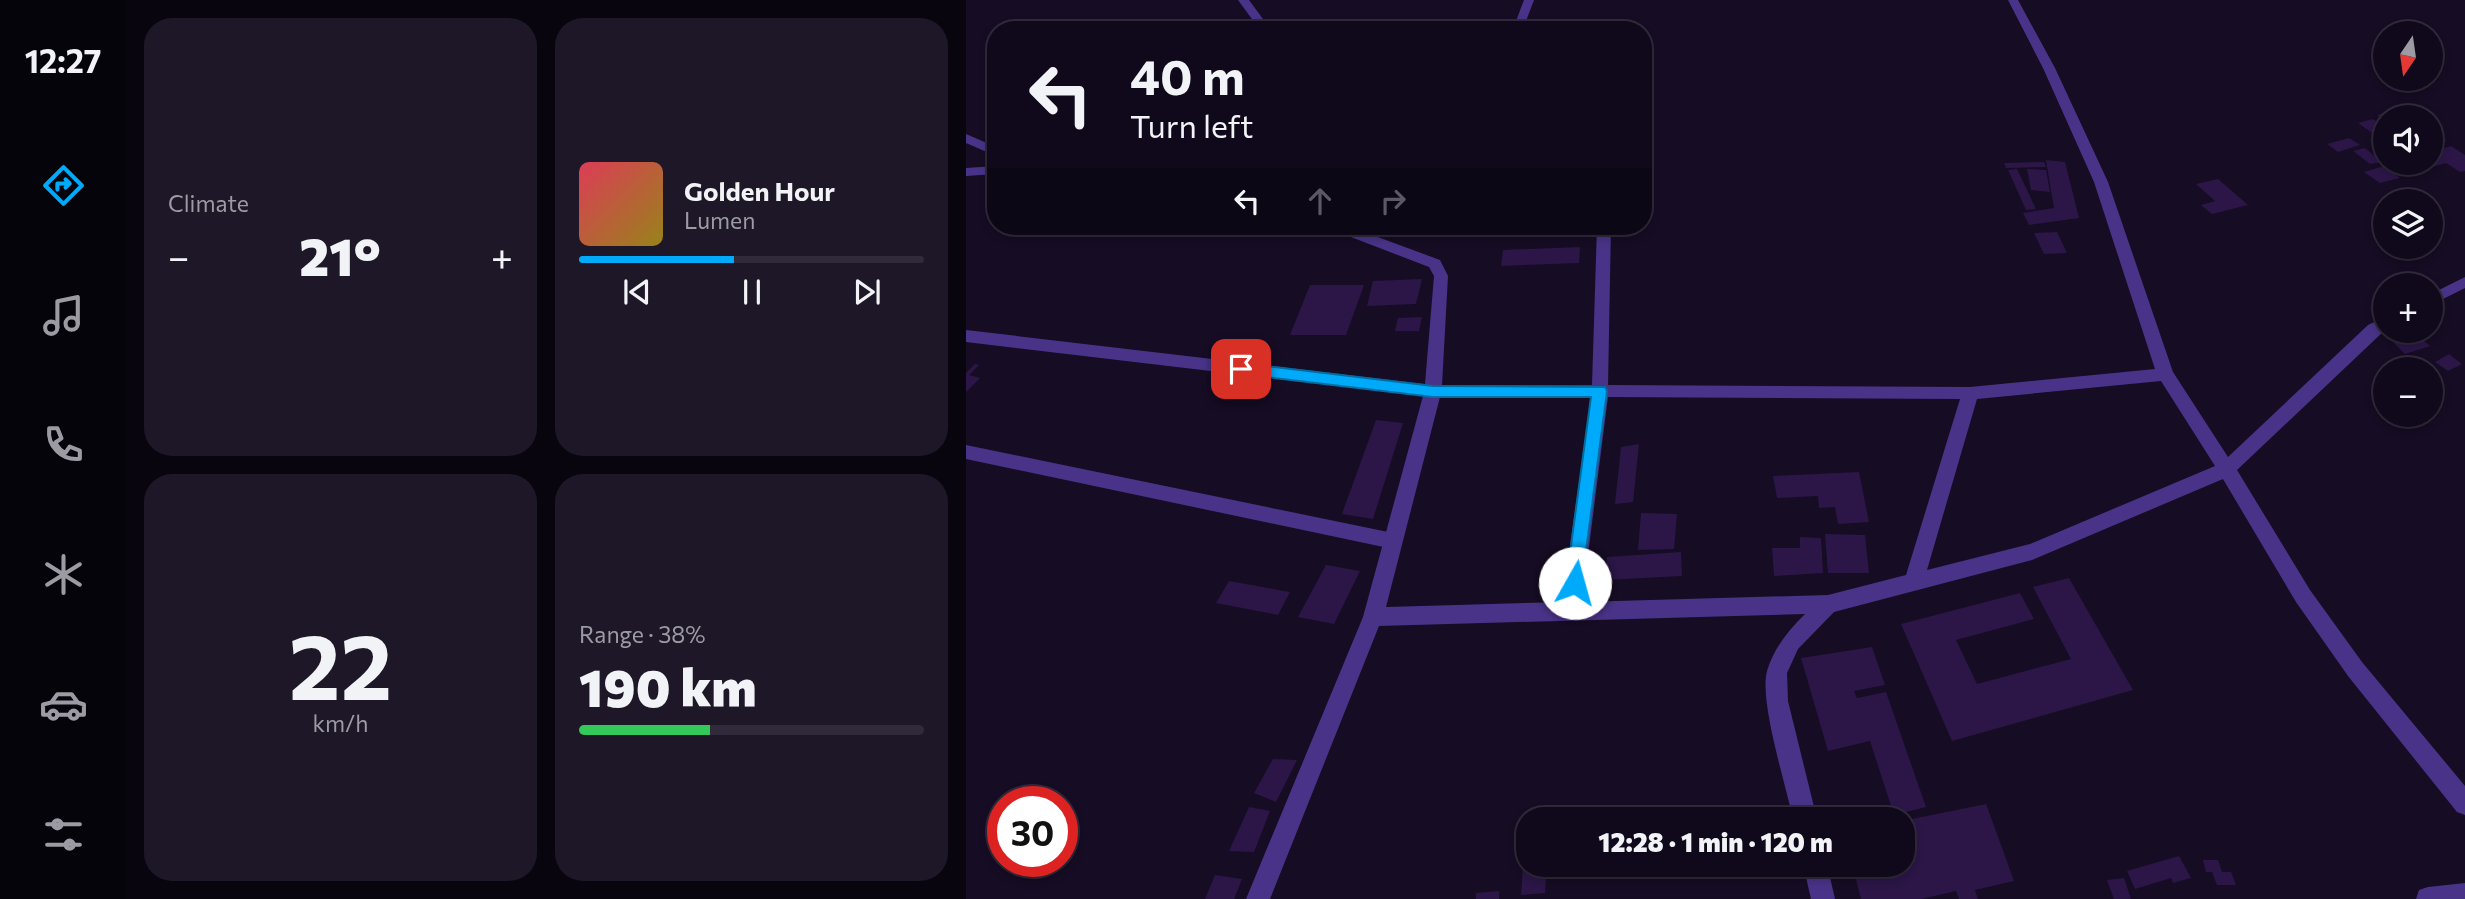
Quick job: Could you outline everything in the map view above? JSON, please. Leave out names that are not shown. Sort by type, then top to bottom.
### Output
[{"type":"street","points":[[1243,0],[1259,21]]},
{"type":"street","points":[[1521,21],[1529,0]]},
{"type":"street","points":[[2013,0],[2049,68],[2101,182],[2165,374],[2227,469],[2303,596],[2355,669],[2465,804]]},
{"type":"street","points":[[966,138],[987,148]]},
{"type":"street","points":[[966,172],[987,171]]},
{"type":"street","points":[[1258,899],[1373,617],[1433,391],[1441,276],[1435,264],[1359,235]]},
{"type":"street","points":[[1572,611],[1600,391],[1604,235]]},
{"type":"street","points":[[2443,294],[2465,282]]},
{"type":"street","points":[[1373,617],[1828,604],[2032,552],[2227,469],[2373,330]]},
{"type":"street","points":[[966,336],[1433,391],[1970,393],[2165,374]]},
{"type":"street","points":[[1914,582],[1970,393]]},
{"type":"street","points":[[966,453],[1393,541]]},
{"type":"street","points":[[1802,807],[1777,701],[1777,673],[1791,642],[1828,604]]},
{"type":"street","points":[[1818,877],[1823,899]]},
{"type":"street","points":[[2428,899],[2465,895]]},
{"type":"building","points":[[2373,119],[2373,134],[2358,123]]},
{"type":"building","points":[[2349,138],[2360,145],[2338,152],[2327,144]]},
{"type":"building","points":[[2451,146],[2465,155],[2465,171],[2460,172],[2443,164],[2443,148]]},
{"type":"building","points":[[2365,148],[2373,155],[2373,164],[2370,164],[2353,151]]},
{"type":"building","points":[[2046,160],[2065,162],[2079,218],[2029,225],[2023,213],[2054,208]]},
{"type":"building","points":[[2044,162],[2046,167],[2006,168],[2004,163]]},
{"type":"building","points":[[2017,169],[2036,209],[2026,210],[2008,170]]},
{"type":"building","points":[[2027,169],[2046,170],[2050,192],[2031,190]]},
{"type":"building","points":[[2373,169],[2373,175],[2396,175],[2400,178],[2380,183],[2364,172]]},
{"type":"building","points":[[2218,179],[2248,205],[2212,214],[2201,205],[2215,201],[2196,184]]},
{"type":"building","points":[[2057,232],[2067,253],[2044,254],[2034,233]]},
{"type":"building","points":[[1580,247],[1579,263],[1501,266],[1503,250]]},
{"type":"building","points":[[1422,279],[1416,304],[1367,306],[1373,281]]},
{"type":"building","points":[[1310,285],[1364,285],[1346,335],[1290,335]]},
{"type":"building","points":[[1422,317],[1419,331],[1395,331],[1398,318]]},
{"type":"building","points":[[2394,343],[2426,343],[2430,346],[2405,354]]},
{"type":"building","points":[[2449,354],[2462,364],[2448,371],[2443,368],[2443,357]]},
{"type":"building","points":[[975,364],[979,365],[969,375],[980,378],[966,392],[966,373]]},
{"type":"building","points":[[1376,420],[1403,423],[1373,519],[1342,514]]},
{"type":"building","points":[[1639,444],[1633,502],[1615,504],[1621,447]]},
{"type":"building","points":[[1859,472],[1869,522],[1838,524],[1835,507],[1819,508],[1818,496],[1777,498],[1773,476]]},
{"type":"building","points":[[1641,513],[1677,514],[1674,549],[1638,550]]},
{"type":"building","points":[[1825,534],[1865,535],[1869,573],[1828,573]]},
{"type":"building","points":[[1800,537],[1821,538],[1823,573],[1774,576],[1772,548],[1800,548]]},
{"type":"building","points":[[1681,552],[1682,576],[1605,580],[1607,557]]},
{"type":"building","points":[[1326,565],[1360,571],[1334,624],[1298,617]]},
{"type":"building","points":[[2069,578],[2133,690],[1952,741],[1901,624],[2020,593],[2034,619],[1956,640],[1977,684],[2071,659],[2033,587]]},
{"type":"building","points":[[1229,581],[1290,592],[1278,615],[1216,603]]},
{"type":"building","points":[[1872,647],[1885,685],[1854,691],[1857,698],[1886,692],[1926,807],[1915,810],[1915,807],[1891,807],[1870,741],[1828,751],[1801,658]]},
{"type":"building","points":[[1273,759],[1297,760],[1276,802],[1254,793]]},
{"type":"building","points":[[1986,804],[2014,881],[1975,890],[1978,899],[1959,899],[1956,891],[1921,899],[1861,899],[1855,877],[1915,877],[1915,818]]},
{"type":"building","points":[[1249,807],[1270,811],[1254,852],[1229,851]]},
{"type":"building","points":[[2179,856],[2191,878],[2173,883],[2171,878],[2135,889],[2127,871]]},
{"type":"building","points":[[2203,860],[2218,860],[2222,872],[2231,872],[2236,885],[2217,885],[2212,872],[2206,872]]},
{"type":"building","points":[[1215,875],[1242,879],[1234,899],[1205,899]]},
{"type":"building","points":[[1522,877],[1546,877],[1545,893],[1521,895]]},
{"type":"building","points":[[2124,878],[2131,899],[2114,899],[2107,880]]},
{"type":"building","points":[[1499,891],[1499,899],[1476,899],[1476,893]]},
{"type":"route","points":[[1241,369],[1433,391],[1600,391],[1575,583]]}]
